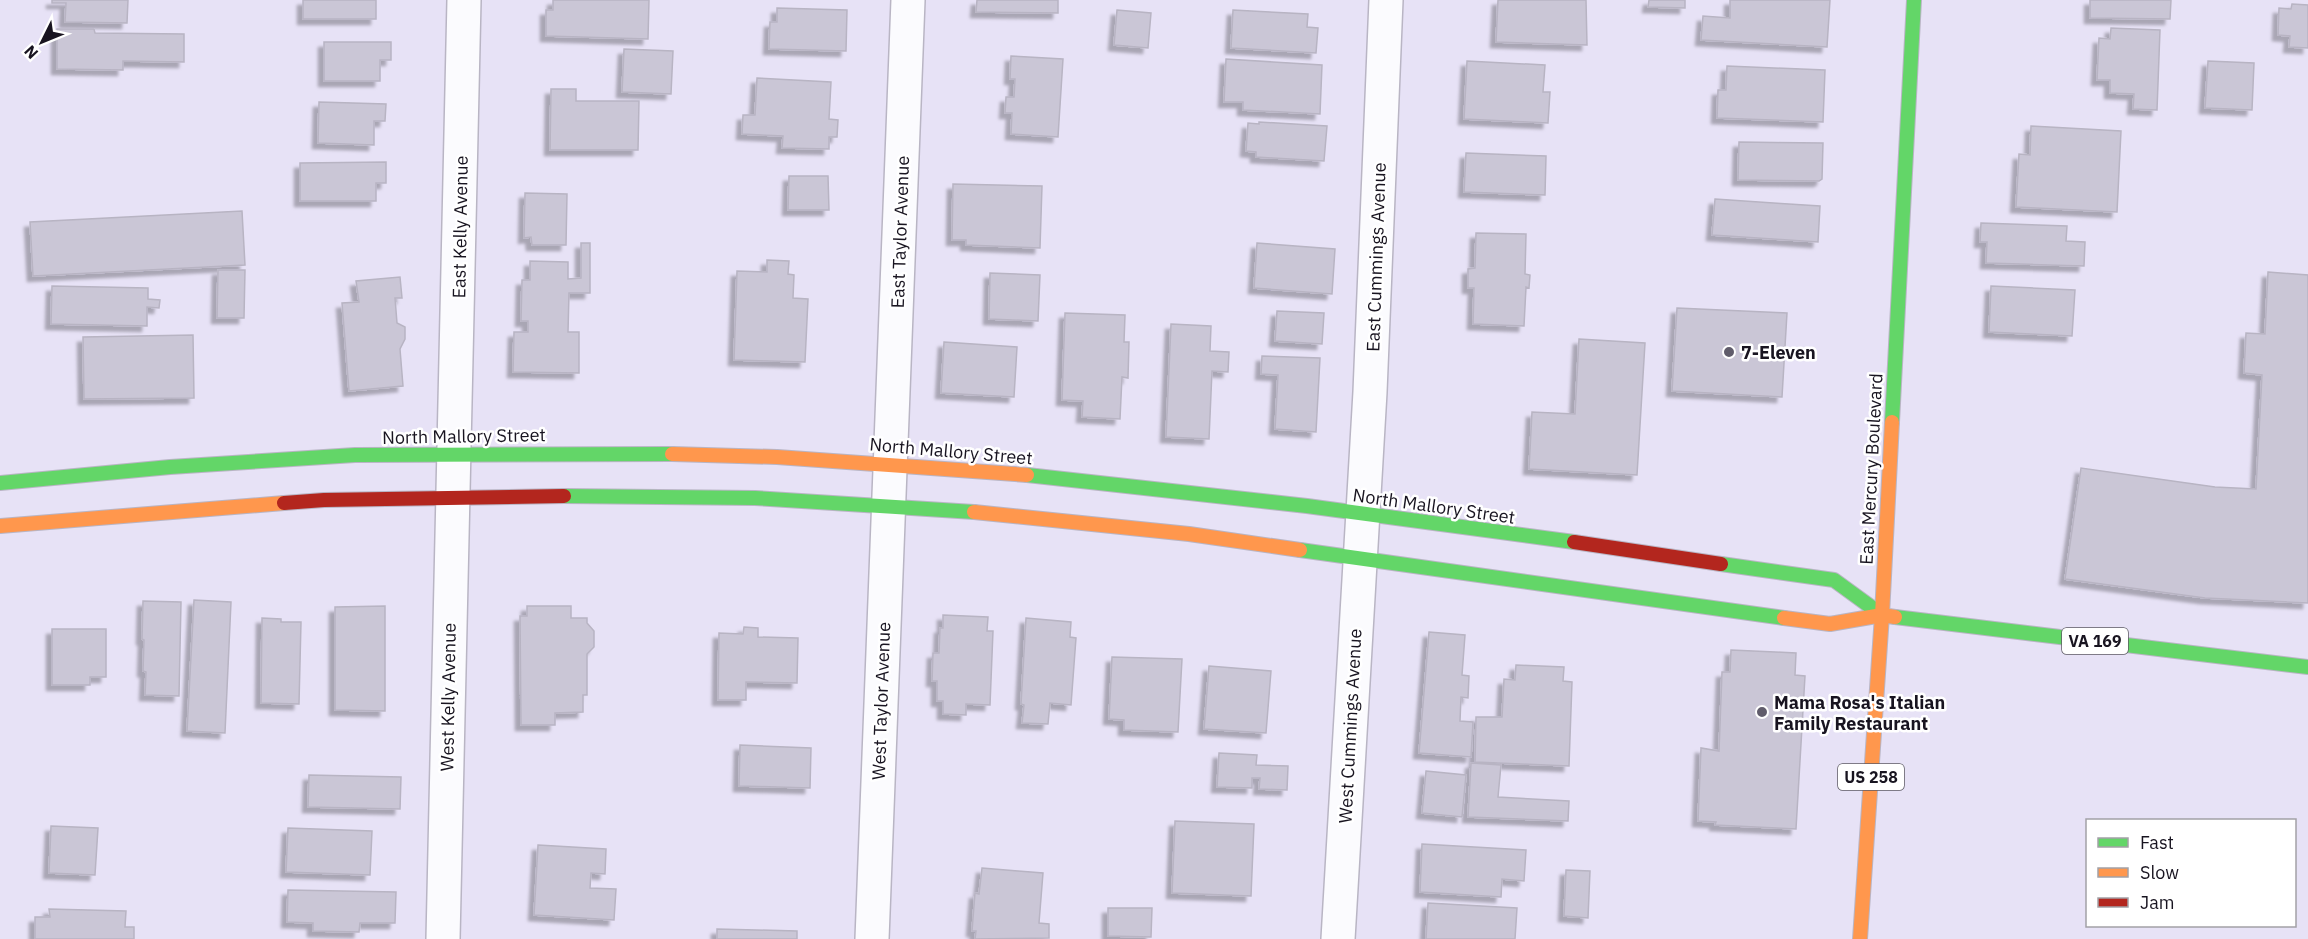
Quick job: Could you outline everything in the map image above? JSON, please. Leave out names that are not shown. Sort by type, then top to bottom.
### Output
[{"type":"main road","name":"East Mercury Boulevard","points":[[1860,939],[1882,615],[1914,0]]},
{"type":"main road","name":"North Mallory Street","points":[[0,483],[345,455],[520,453],[762,456],[891,464],[1141,486],[1362,514],[1834,580],[1882,615]]},
{"type":"main road","name":"North Mallory Street","points":[[0,526],[324,500],[453,500],[535,496],[755,498],[974,512],[1189,534],[1830,624],[1882,615],[2308,667]]},
{"type":"street","name":"East Kelly Avenue","points":[[455,455],[464,0]]},
{"type":"street","name":"East Taylor Avenue","points":[[891,464],[908,0]]},
{"type":"street","name":"East Cummings Avenue","points":[[1362,514],[1370,392],[1386,0]]},
{"type":"street","name":"West Kelly Avenue","points":[[442,939],[455,455]]},
{"type":"street","name":"West Taylor Avenue","points":[[872,939],[891,464]]},
{"type":"street","name":"West Cummings Avenue","points":[[1338,939],[1362,514]]},
{"type":"building","points":[[52,0],[128,0],[127,23],[65,22],[66,3],[52,3]]},
{"type":"building","points":[[303,0],[376,0],[376,19],[303,19]]},
{"type":"building","points":[[553,0],[649,0],[648,39],[546,36],[546,10],[553,10]]},
{"type":"building","points":[[977,0],[1058,0],[1058,13],[976,12]]},
{"type":"building","points":[[1498,0],[1586,0],[1587,45],[1496,42]]},
{"type":"building","points":[[1649,0],[1685,0],[1685,8],[1648,7]]},
{"type":"building","points":[[1730,0],[1830,0],[1827,47],[1701,40],[1703,16],[1730,18]]},
{"type":"building","points":[[2090,0],[2171,0],[2170,19],[2090,18]]},
{"type":"building","points":[[2292,4],[2308,5],[2308,48],[2289,47],[2290,36],[2278,35],[2279,8],[2291,9]]},
{"type":"building","points":[[777,8],[847,10],[846,51],[769,49],[770,22],[777,22]]},
{"type":"building","points":[[1117,10],[1151,13],[1148,48],[1114,45]]},
{"type":"building","points":[[1233,10],[1308,14],[1307,27],[1318,28],[1316,53],[1231,48]]},
{"type":"building","points":[[2111,28],[2160,30],[2157,110],[2133,109],[2134,94],[2110,93],[2110,80],[2097,80],[2099,38],[2110,39]]},
{"type":"building","points":[[57,29],[94,29],[95,33],[184,34],[184,62],[123,61],[123,70],[57,69]]},
{"type":"building","points":[[324,42],[391,42],[391,60],[380,60],[380,81],[324,81]]},
{"type":"building","points":[[624,49],[673,51],[671,94],[622,92]]},
{"type":"building","points":[[1011,56],[1063,59],[1058,137],[1011,134],[1012,113],[1005,113],[1006,97],[1014,97],[1015,79],[1010,79]]},
{"type":"building","points":[[1226,59],[1322,65],[1320,114],[1243,110],[1243,102],[1224,102]]},
{"type":"building","points":[[1467,61],[1545,65],[1543,92],[1550,92],[1548,123],[1464,119]]},
{"type":"building","points":[[2208,61],[2254,63],[2252,110],[2205,108]]},
{"type":"building","points":[[1727,66],[1825,70],[1823,122],[1717,118],[1718,90],[1726,90]]},
{"type":"building","points":[[757,78],[831,82],[829,119],[838,120],[837,137],[829,137],[829,149],[782,148],[783,136],[742,134],[743,115],[755,115]]},
{"type":"building","points":[[551,89],[576,89],[576,101],[639,101],[638,150],[550,150]]},
{"type":"building","points":[[319,102],[386,104],[385,121],[374,121],[374,145],[318,143]]},
{"type":"building","points":[[1259,122],[1327,126],[1324,161],[1256,157],[1256,152],[1246,151],[1248,123],[1259,124]]},
{"type":"building","points":[[2031,126],[2121,131],[2117,212],[2016,207],[2019,154],[2030,155]]},
{"type":"building","points":[[1739,142],[1823,143],[1822,179],[1819,181],[1738,180]]},
{"type":"building","points":[[1466,153],[1546,156],[1545,195],[1464,192]]},
{"type":"building","points":[[386,162],[386,183],[376,183],[376,201],[300,201],[300,163]]},
{"type":"building","points":[[789,176],[828,176],[829,210],[788,210]]},
{"type":"building","points":[[953,184],[1042,186],[1040,248],[966,245],[966,240],[952,240]]},
{"type":"building","points":[[525,193],[567,194],[566,245],[532,245],[531,237],[524,238]]},
{"type":"building","points":[[1715,199],[1820,206],[1818,242],[1712,235]]},
{"type":"building","points":[[242,211],[245,265],[33,276],[30,222]]},
{"type":"building","points":[[1981,223],[2067,226],[2066,241],[2085,242],[2084,266],[1986,263],[1987,242],[1980,242]]},
{"type":"building","points":[[1476,233],[1526,234],[1525,274],[1530,275],[1529,288],[1526,287],[1524,326],[1473,324],[1474,288],[1468,288],[1468,269],[1475,268]]},
{"type":"building","points":[[581,243],[590,243],[590,293],[569,293],[568,332],[579,332],[579,373],[513,372],[514,332],[528,332],[528,321],[521,321],[522,280],[530,280],[530,261],[568,262],[568,279],[581,278]]},
{"type":"building","points":[[1257,243],[1335,249],[1332,294],[1254,288]]},
{"type":"building","points":[[767,260],[789,261],[788,274],[794,275],[793,298],[808,299],[805,362],[734,360],[737,271],[767,272]]},
{"type":"building","points":[[218,270],[245,270],[244,318],[217,318]]},
{"type":"building","points":[[2268,272],[2308,275],[2308,603],[2205,598],[2065,579],[2081,468],[2215,487],[2256,489],[2262,375],[2244,373],[2246,333],[2265,334]]},
{"type":"building","points":[[990,273],[1040,275],[1038,321],[989,319]]},
{"type":"building","points":[[400,277],[402,298],[395,298],[397,323],[405,327],[405,339],[400,349],[403,386],[349,391],[342,303],[359,302],[356,281]]},
{"type":"building","points":[[52,286],[148,288],[148,299],[160,300],[159,308],[147,307],[147,326],[51,324]]},
{"type":"building","points":[[1991,286],[2075,290],[2072,336],[1989,332]]},
{"type":"building","name":"7-Eleven","points":[[1677,308],[1787,313],[1782,397],[1672,391]]},
{"type":"building","points":[[1277,311],[1324,313],[1322,344],[1275,341]]},
{"type":"building","points":[[1065,313],[1125,315],[1124,342],[1129,342],[1128,378],[1122,377],[1120,419],[1082,417],[1083,401],[1062,400]]},
{"type":"building","points":[[1171,324],[1211,326],[1210,351],[1229,352],[1228,372],[1212,371],[1209,439],[1166,437]]},
{"type":"building","points":[[193,335],[194,398],[84,399],[83,337]]},
{"type":"building","points":[[1579,339],[1645,343],[1637,475],[1529,469],[1532,412],[1575,414]]},
{"type":"building","points":[[944,342],[1017,347],[1014,397],[941,393]]},
{"type":"building","points":[[1262,356],[1320,358],[1316,432],[1275,429],[1278,375],[1261,374]]},
{"type":"building","points":[[194,600],[231,602],[225,733],[187,731]]},
{"type":"building","points":[[143,601],[181,602],[179,696],[145,695],[146,672],[143,671],[144,640],[142,639]]},
{"type":"building","points":[[385,606],[385,711],[335,710],[335,607]]},
{"type":"building","points":[[527,606],[571,606],[571,618],[587,618],[587,623],[594,631],[594,647],[587,654],[587,695],[583,695],[583,712],[555,713],[555,725],[521,725],[520,616],[527,616]]},
{"type":"building","points":[[943,615],[988,617],[987,631],[993,631],[990,705],[966,704],[966,715],[943,714],[943,701],[937,701],[937,681],[932,681],[933,653],[939,653]]},
{"type":"building","points":[[262,618],[281,619],[281,622],[301,622],[299,704],[261,703]]},
{"type":"building","points":[[1026,618],[1071,622],[1070,637],[1076,638],[1071,705],[1050,703],[1048,724],[1022,723]]},
{"type":"building","points":[[744,627],[758,628],[758,637],[798,638],[797,683],[746,682],[746,700],[718,700],[719,633],[743,634]]},
{"type":"building","points":[[52,629],[106,629],[106,677],[90,677],[90,685],[52,685]]},
{"type":"building","points":[[1429,632],[1465,635],[1462,675],[1469,676],[1468,698],[1461,697],[1460,721],[1473,722],[1471,757],[1419,753]]},
{"type":"building","name":"Mama Rosa's Italian Family Restaurant","points":[[1731,650],[1796,653],[1795,675],[1805,676],[1796,829],[1715,825],[1716,822],[1698,821],[1701,748],[1719,751],[1722,672],[1730,672]]},
{"type":"building","points":[[1112,657],[1182,659],[1178,732],[1124,730],[1124,720],[1109,719]]},
{"type":"building","points":[[1516,665],[1564,667],[1563,681],[1572,682],[1569,766],[1475,762],[1476,717],[1502,717],[1504,679],[1515,680]]},
{"type":"building","points":[[1209,666],[1271,671],[1266,733],[1204,729]]},
{"type":"building","points":[[740,745],[811,748],[810,788],[739,786]]},
{"type":"building","points":[[1219,753],[1257,755],[1256,765],[1288,766],[1287,790],[1259,789],[1260,778],[1252,778],[1252,788],[1217,787]]},
{"type":"building","points":[[1471,763],[1501,765],[1498,797],[1569,801],[1568,821],[1468,817]]},
{"type":"building","points":[[1426,771],[1466,775],[1462,817],[1422,813]]},
{"type":"building","points":[[309,775],[401,777],[400,809],[308,807]]},
{"type":"building","points":[[1175,821],[1254,824],[1251,896],[1172,893]]},
{"type":"building","points":[[51,826],[98,828],[95,875],[49,873]]},
{"type":"building","points":[[288,828],[372,831],[370,875],[286,872]]},
{"type":"building","points":[[1422,844],[1526,850],[1524,881],[1502,879],[1501,897],[1420,892]]},
{"type":"building","points":[[538,845],[606,849],[605,874],[591,873],[590,888],[616,889],[614,920],[534,915]]},
{"type":"building","points":[[982,868],[1043,873],[1039,923],[1049,924],[1049,938],[975,939],[976,931],[972,931],[975,893],[979,894]]},
{"type":"building","points":[[1566,870],[1590,871],[1588,918],[1564,916]]},
{"type":"building","points":[[288,890],[396,892],[395,923],[360,923],[359,932],[313,931],[313,923],[287,922]]},
{"type":"building","points":[[1428,903],[1517,908],[1515,939],[1426,939]]},
{"type":"building","points":[[1108,908],[1152,908],[1151,937],[1108,936]]},
{"type":"building","points":[[49,909],[126,911],[125,927],[134,927],[134,939],[35,939],[35,917],[50,917]]},
{"type":"building","points":[[717,929],[797,931],[797,939],[717,939]]},
{"type":"traffic: fast","points":[[1892,422],[1914,0]]},
{"type":"traffic: fast","points":[[0,483],[170,467],[355,455],[672,454]]},
{"type":"traffic: fast","points":[[1027,475],[1307,506],[1574,542]]},
{"type":"traffic: fast","points":[[564,496],[755,498],[974,512]]},
{"type":"traffic: fast","points":[[1300,550],[1784,618]]},
{"type":"traffic: fast","points":[[1721,564],[1834,580],[1882,615]]},
{"type":"traffic: fast","points":[[1895,617],[2308,667]]},
{"type":"traffic: slow","points":[[1882,615],[1892,422]]},
{"type":"traffic: slow","points":[[672,454],[777,457],[1027,475]]},
{"type":"traffic: slow","points":[[0,526],[284,503]]},
{"type":"traffic: slow","points":[[974,512],[1189,534],[1300,550]]},
{"type":"traffic: slow","points":[[1784,618],[1830,624],[1882,615]]},
{"type":"traffic: slow","points":[[1860,939],[1882,615],[1895,617]]},
{"type":"traffic: jam","points":[[284,503],[324,500],[564,496]]},
{"type":"traffic: jam","points":[[1574,542],[1721,564]]},
{"type":"place","name":"7-Eleven","points":[[1729,352]]},
{"type":"place","name":"Mama Rosa's Italian Family Restaurant","points":[[1762,712]]}]
